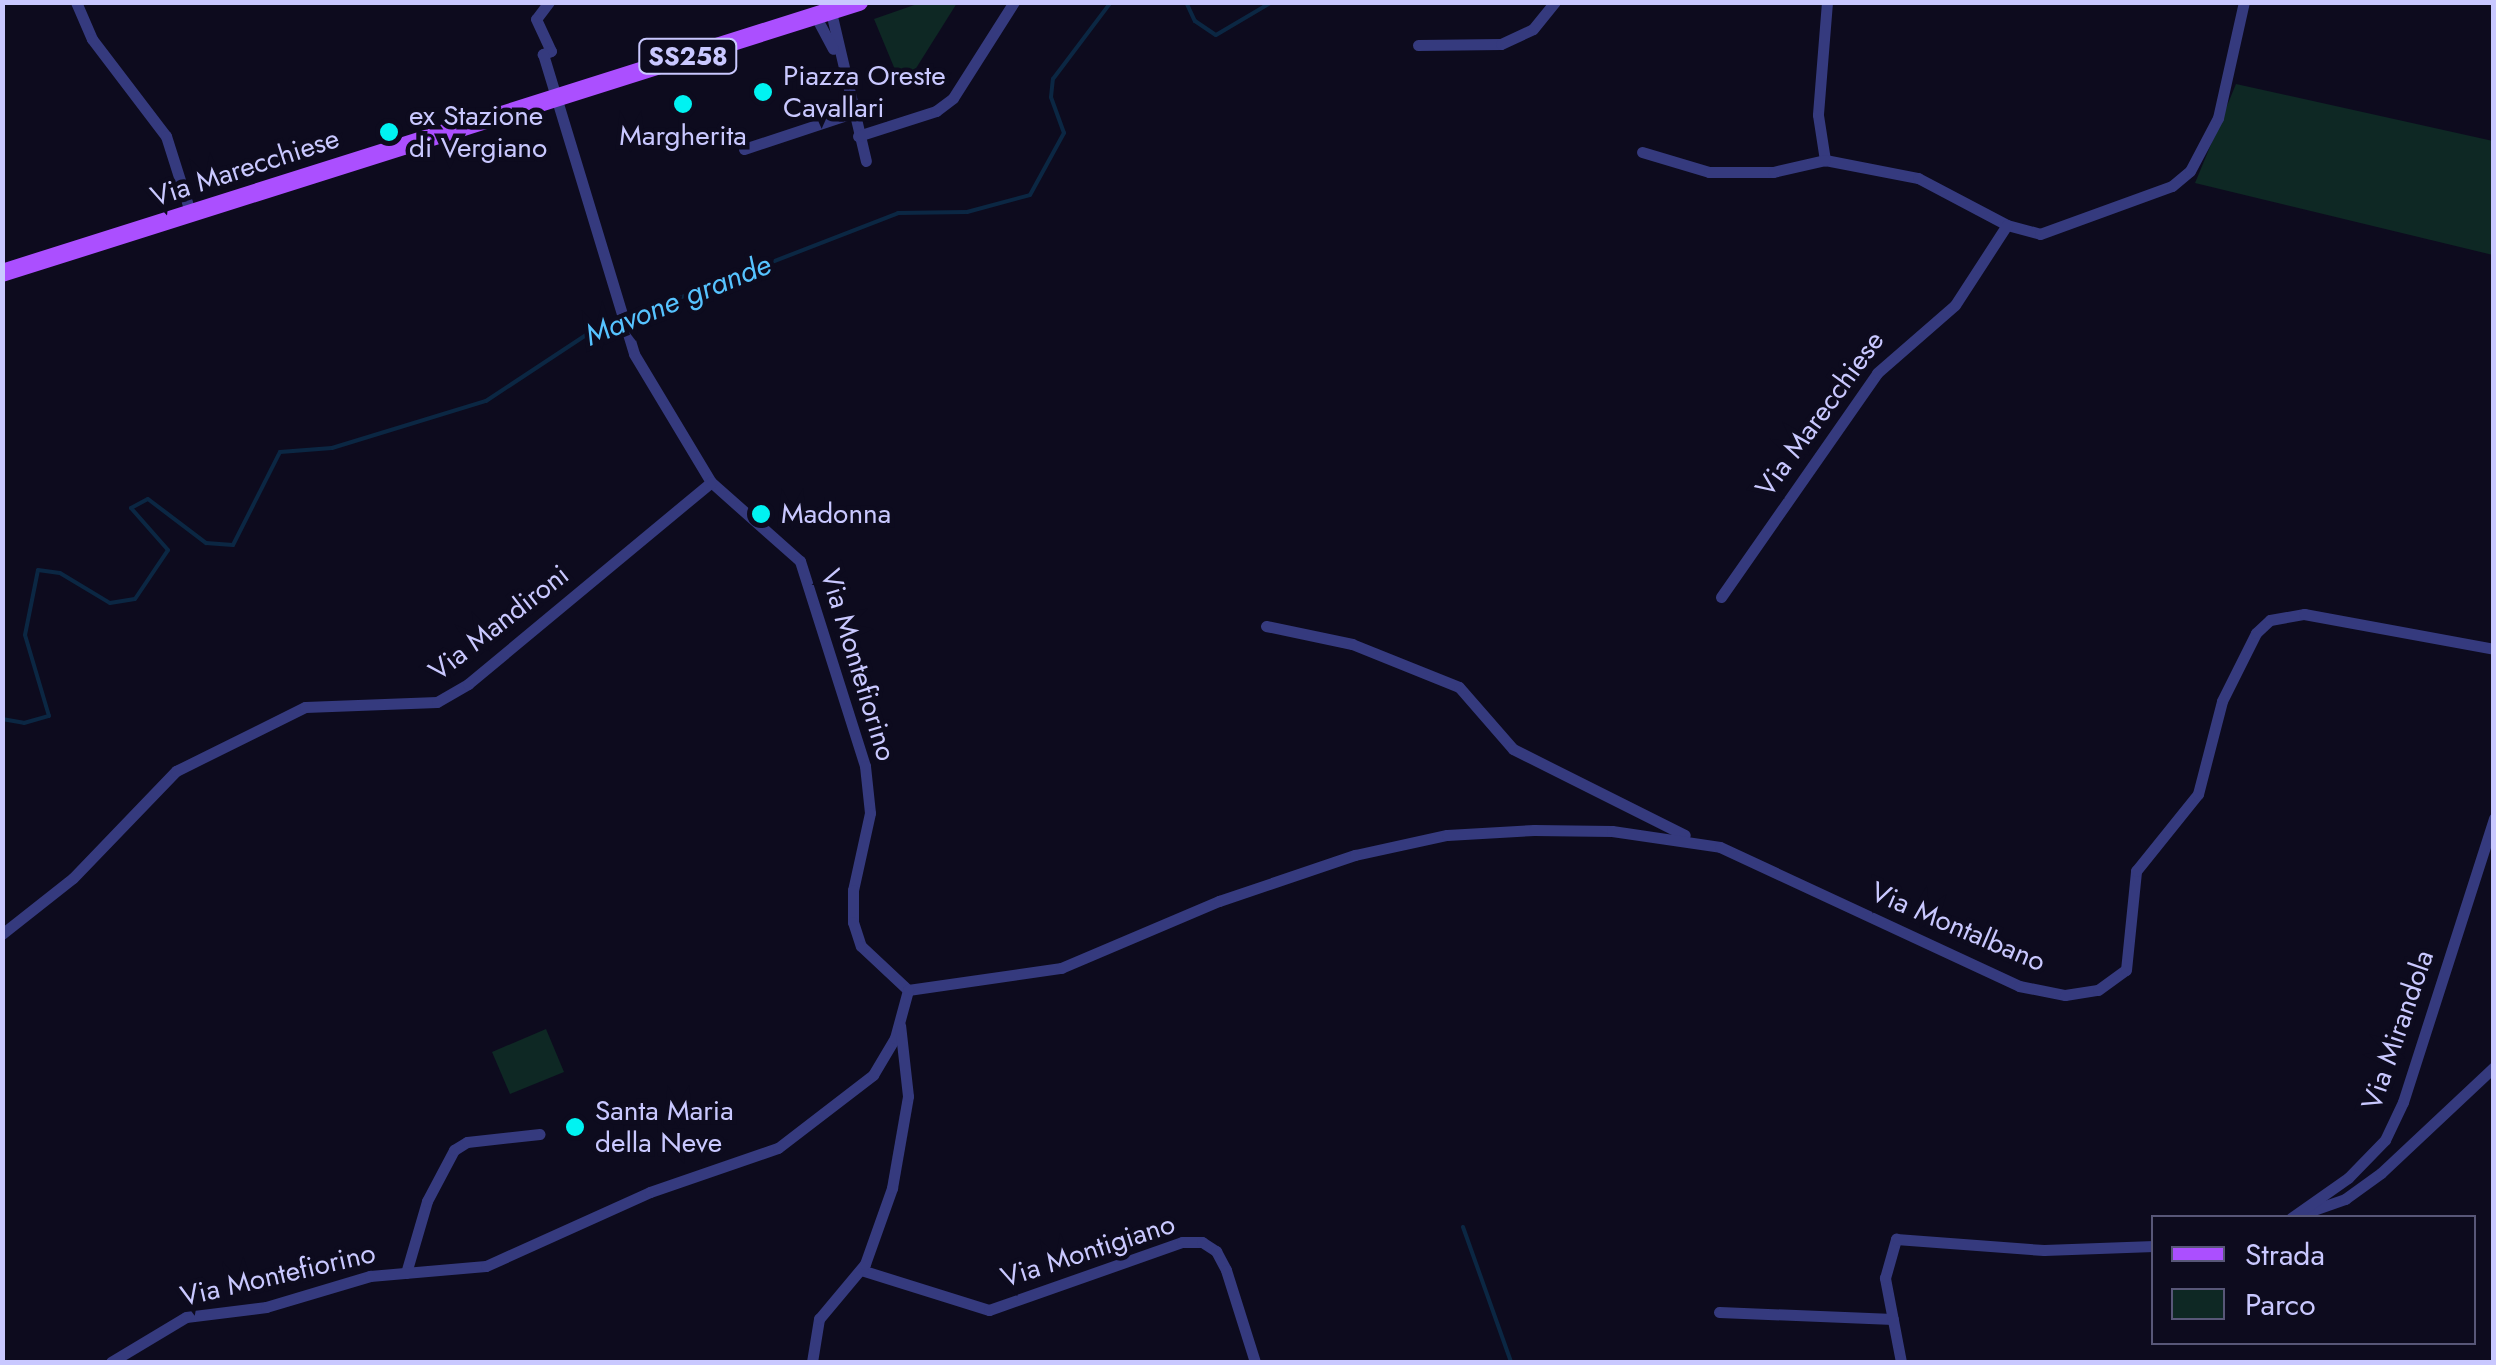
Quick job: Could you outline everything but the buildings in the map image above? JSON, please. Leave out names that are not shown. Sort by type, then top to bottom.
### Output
[{"type":"main road","name":"Via Marecchiese","points":[[2,274],[859,2]]},
{"type":"street","points":[[76,2],[92,40],[166,136],[191,215]]},
{"type":"street","points":[[549,2],[536,19],[551,51],[543,54],[561,95]]},
{"type":"street","points":[[858,136],[936,111],[953,98],[1014,2]]},
{"type":"street","points":[[1418,45],[1501,44],[1533,29],[1556,2]]},
{"type":"street","points":[[1825,160],[1818,116],[1827,2]]},
{"type":"street","points":[[1642,152],[1709,172],[1773,172],[1825,160],[1918,178],[2007,225],[2040,234],[2067,228],[2172,186],[2190,171],[2218,118],[2244,2]]},
{"type":"street","points":[[823,14],[866,161]]},
{"type":"street","name":"Via Montefiorino","points":[[111,1362],[186,1317],[266,1308],[370,1276],[486,1266],[650,1192],[778,1148],[873,1075],[899,1020],[908,990],[861,946],[853,922],[853,890],[870,814],[865,766],[800,561],[710,482],[622,326],[561,95]]},
{"type":"street","points":[[744,150],[853,112]]},
{"type":"street","name":"Via Marecchiese","points":[[1720,597],[1877,373],[1955,305],[2007,225]]},
{"type":"street","name":"Via Mandironi","points":[[2,934],[73,878],[176,771],[304,706],[437,702],[468,684],[710,482]]},
{"type":"street","name":"Via Montalbano","points":[[1266,626],[1352,644],[1444,679],[1472,699],[1513,749],[1698,841],[2019,986],[2064,995],[2098,990],[2126,970],[2136,871],[2198,794],[2222,701],[2256,633],[2270,620],[2304,614],[2494,649]]},
{"type":"street","name":"Via Mirandola","points":[[2297,1215],[2348,1178],[2391,1128],[2494,818]]},
{"type":"street","name":"Via Montalbano","points":[[908,990],[1061,968],[1219,901],[1401,844],[1534,830],[1698,841]]},
{"type":"street","points":[[812,1362],[824,1309],[861,1270],[878,1240],[908,1096],[899,1020]]},
{"type":"street","points":[[2299,1215],[2346,1199],[2381,1173],[2494,1068]]},
{"type":"street","name":"Via Montefiorino","points":[[406,1273],[426,1200],[454,1150],[467,1142],[540,1134]]},
{"type":"street","points":[[1901,1362],[1885,1278],[1896,1239],[2044,1250],[2151,1246]]},
{"type":"street","name":"Via Montigiano","points":[[861,1270],[989,1310],[1182,1242],[1202,1242],[1216,1250],[1226,1270],[1254,1362]]},
{"type":"street","points":[[1719,1312],[1893,1320]]},
{"type":"green space","points":[[920,3],[957,3],[903,89],[874,19]]},
{"type":"green space","points":[[2236,84],[2493,141],[2493,255],[2195,183]]},
{"type":"green space","points":[[546,1029],[564,1072],[510,1094],[492,1052]]},
{"type":"waterway","name":"Mavone grande","points":[[2,719],[24,723],[49,716],[25,635],[38,570],[60,573],[110,603],[135,599],[168,550],[131,508],[148,499],[206,543],[233,545],[280,452],[332,448],[486,401],[589,333],[898,213],[967,212],[1030,195],[1064,133],[1051,97],[1053,79],[1111,2]]},
{"type":"waterway","name":"Mavone grande","points":[[1186,2],[1195,21],[1216,35],[1272,2]]},
{"type":"waterway","points":[[1463,1227],[1511,1362]]},
{"type":"place","name":"Piazza Oreste Cavallari","points":[[763,92]]},
{"type":"place","name":"Margherita","points":[[683,104]]},
{"type":"place","name":"ex Stazione di Vergiano","points":[[389,132]]},
{"type":"place","name":"Madonna","points":[[761,514]]},
{"type":"place","name":"Santa Maria della Neve","points":[[575,1127]]}]
